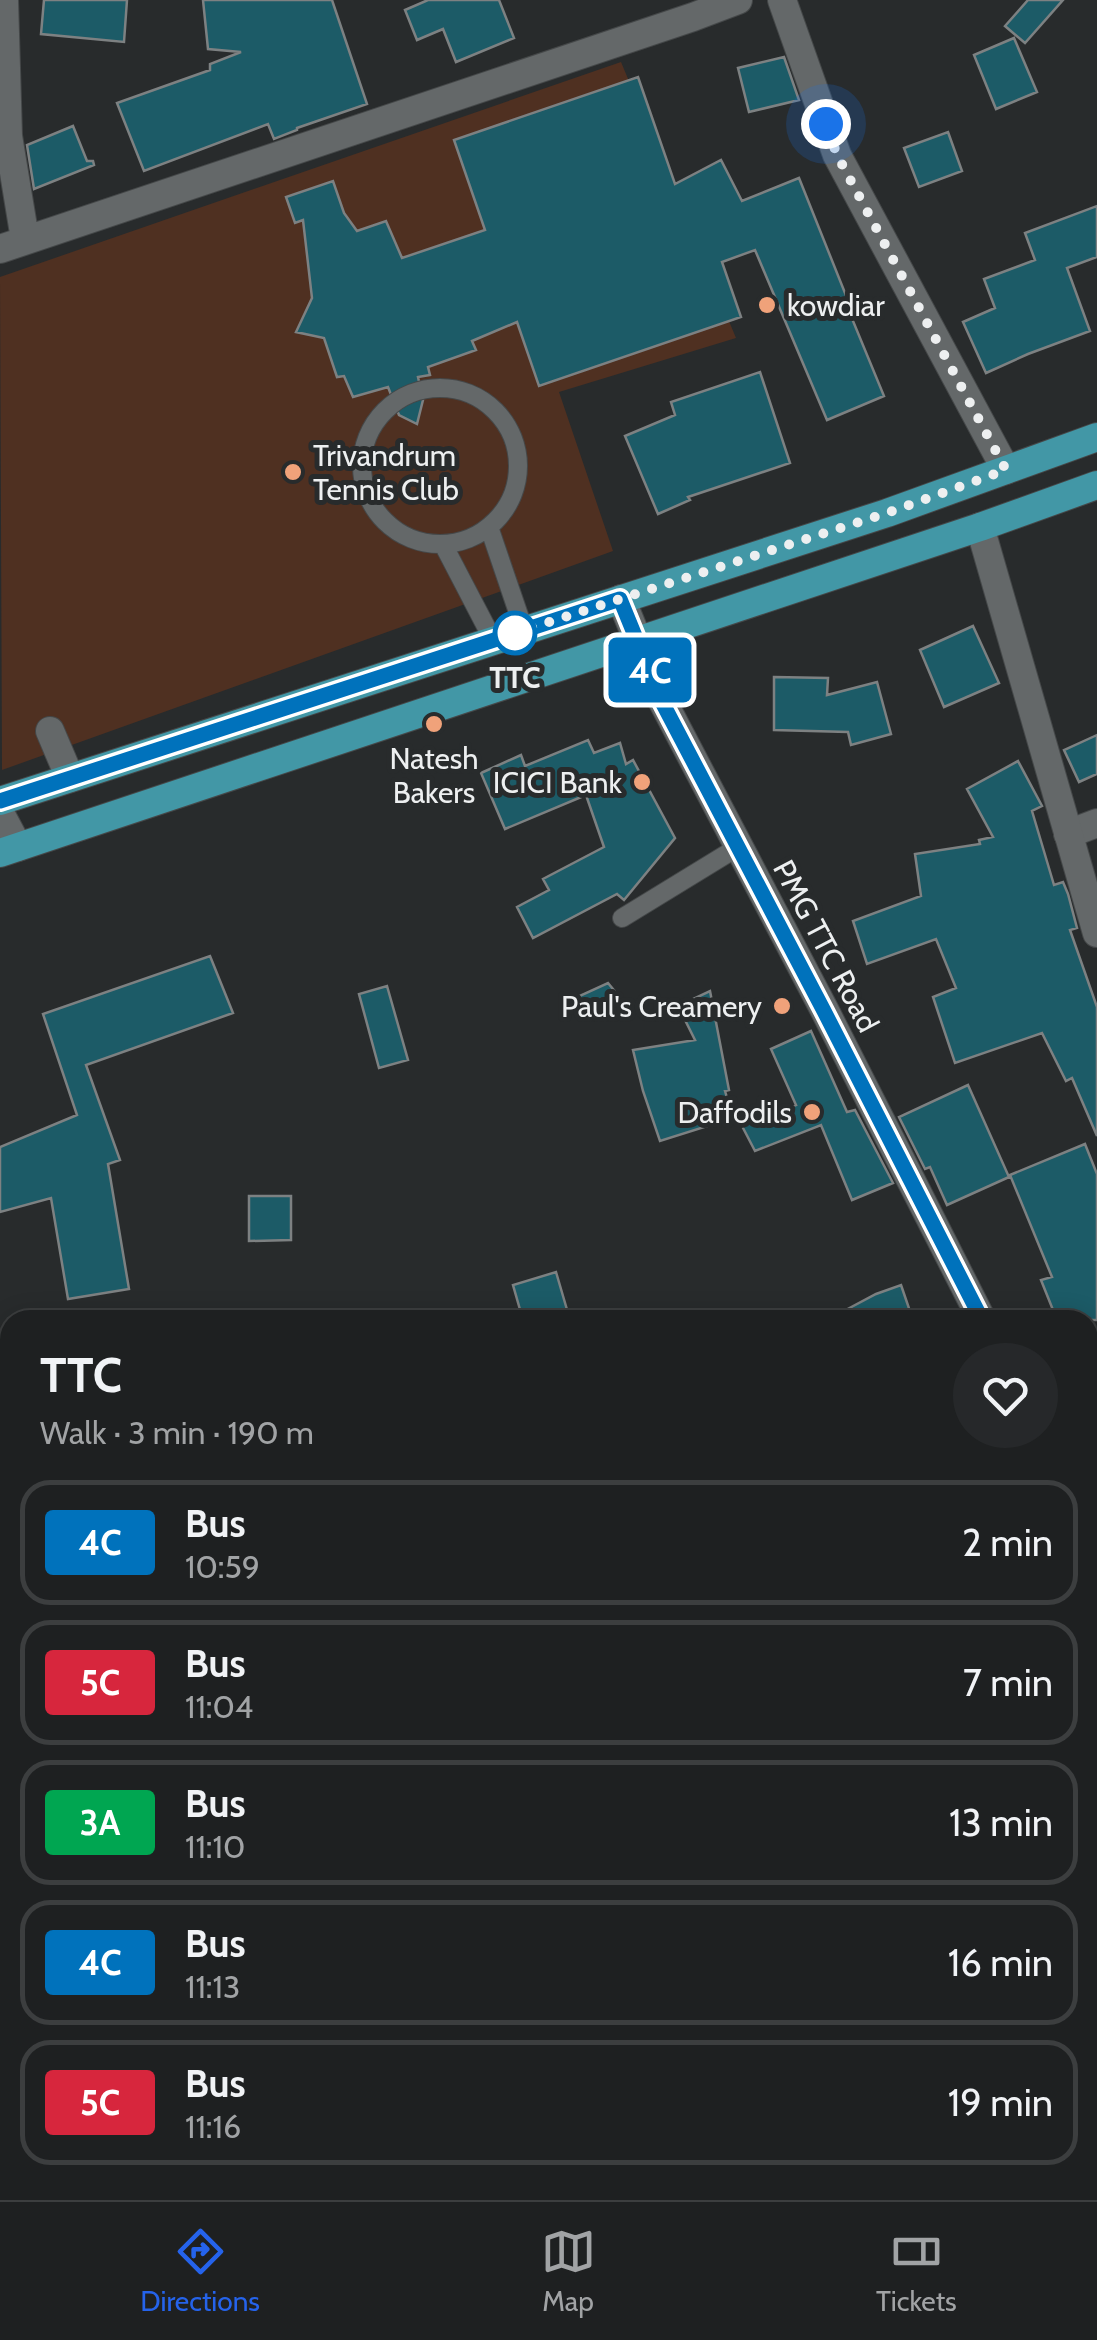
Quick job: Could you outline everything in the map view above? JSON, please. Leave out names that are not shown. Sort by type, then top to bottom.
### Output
[{"type":"main road","points":[[0,800],[887,513],[1097,437]]},
{"type":"main road","points":[[9,850],[1097,485]]},
{"type":"street","points":[[4,0],[13,244],[690,9],[738,0]]},
{"type":"street","points":[[782,0],[837,155],[1006,470]]},
{"type":"street","points":[[980,527],[1097,933]]},
{"type":"street","name":"PMG TTC Road","points":[[620,599],[662,702],[977,1310]]},
{"type":"street","points":[[50,730],[70,778]]},
{"type":"street","points":[[0,813],[9,850]]},
{"type":"street","points":[[1068,834],[1097,824]]},
{"type":"lane","points":[[440,387],[467,392],[490,405],[508,426],[518,451],[519,478],[510,504],[489,526],[444,546],[417,542],[395,531],[377,514],[366,492],[361,467],[365,442],[376,420],[393,402],[416,391],[440,387]]},
{"type":"lane","points":[[489,526],[524,630]]},
{"type":"lane","points":[[444,546],[492,640]]},
{"type":"lane","points":[[622,918],[738,847]]},
{"type":"shaded area","name":"Trivandrum Tennis Club","points":[[621,62],[736,338],[559,392],[613,551],[2,770],[0,277]]},
{"type":"building","points":[[44,0],[127,0],[124,42],[41,34]]},
{"type":"building","points":[[203,0],[332,0],[367,104],[274,139],[268,124],[144,171],[117,103],[210,70],[210,64],[241,52],[208,49]]},
{"type":"building","points":[[428,0],[499,0],[514,38],[456,62],[443,29],[417,40],[405,10]]},
{"type":"building","points":[[1028,0],[1063,0],[1025,43],[1005,26]]},
{"type":"building","points":[[1014,38],[1037,92],[996,109],[974,55]]},
{"type":"building","points":[[784,57],[799,100],[749,112],[738,68]]},
{"type":"building","points":[[638,77],[675,184],[721,160],[742,201],[799,178],[884,396],[827,420],[755,250],[722,262],[741,317],[539,386],[517,322],[472,341],[476,350],[428,367],[430,375],[418,377],[423,400],[417,424],[399,415],[388,387],[353,397],[344,376],[337,377],[324,338],[296,332],[312,298],[303,220],[295,223],[286,197],[333,181],[344,213],[357,231],[386,221],[402,258],[485,230],[454,140]]},
{"type":"building","points":[[73,126],[87,161],[94,165],[34,189],[27,145]]},
{"type":"building","points":[[948,132],[962,171],[919,187],[904,148]]},
{"type":"building","points":[[1097,206],[1097,257],[1067,268],[1090,331],[986,373],[963,322],[995,308],[984,279],[1035,260],[1025,233]]},
{"type":"building","points":[[760,372],[790,463],[688,497],[690,500],[658,514],[625,436],[675,415],[671,402]]},
{"type":"building","points":[[973,626],[999,683],[944,707],[920,650]]},
{"type":"building","points":[[774,677],[828,678],[827,695],[877,682],[891,734],[851,745],[848,732],[774,730]]},
{"type":"building","points":[[1097,735],[1097,774],[1079,782],[1064,750]]},
{"type":"building","points":[[588,740],[594,753],[620,743],[626,764],[633,760],[675,838],[624,900],[617,894],[533,938],[517,907],[549,890],[543,879],[604,847],[586,795],[505,829],[481,773],[521,755],[525,766]]},
{"type":"building","points":[[1018,761],[1042,806],[1032,811],[1054,885],[1063,882],[1068,894],[1077,928],[1070,930],[1097,1007],[1097,1136],[1072,1078],[1066,1081],[1042,1033],[955,1063],[933,997],[956,988],[936,939],[867,964],[853,921],[921,896],[915,854],[980,844],[979,840],[993,837],[967,789]]},
{"type":"building","points":[[210,956],[233,1013],[86,1065],[120,1160],[108,1164],[129,1289],[68,1299],[51,1198],[0,1212],[0,1147],[77,1115],[43,1014]]},
{"type":"building","points":[[608,983],[622,1000],[599,1020],[575,998]]},
{"type":"building","points":[[387,986],[408,1060],[379,1068],[359,994]]},
{"type":"building","points":[[710,991],[729,1090],[725,1091],[733,1118],[660,1141],[633,1050],[695,1040],[678,1006]]},
{"type":"building","points":[[811,1031],[847,1112],[855,1110],[893,1183],[852,1200],[821,1125],[755,1151],[742,1126],[796,1105],[771,1049]]},
{"type":"building","points":[[968,1085],[1009,1177],[947,1205],[930,1167],[925,1169],[899,1117]]},
{"type":"building","points":[[1085,1144],[1097,1174],[1097,1310],[1053,1310],[1041,1280],[1052,1277],[1010,1175]]},
{"type":"building","points":[[249,1196],[291,1196],[291,1240],[249,1241]]},
{"type":"building","points":[[556,1272],[567,1310],[520,1310],[513,1285]]},
{"type":"building","points":[[901,1285],[910,1310],[846,1310]]},
{"type":"bus line","name":"4C","points":[[0,801],[620,599],[662,702],[977,1310]]},
{"type":"place","name":"kowdiar","points":[[767,305]]},
{"type":"place","name":"Trivandrum Tennis Club","points":[[293,472]]},
{"type":"place","name":"TTC","points":[[515,633]]},
{"type":"place","name":"Natesh Bakers","points":[[434,724]]},
{"type":"place","name":"ICICI Bank","points":[[642,782]]},
{"type":"place","name":"Paul's Creamery","points":[[782,1006]]},
{"type":"place","name":"Daffodils","points":[[812,1112]]},
{"type":"route","points":[[515,633],[887,513],[1006,470],[837,155],[826,124]]}]
